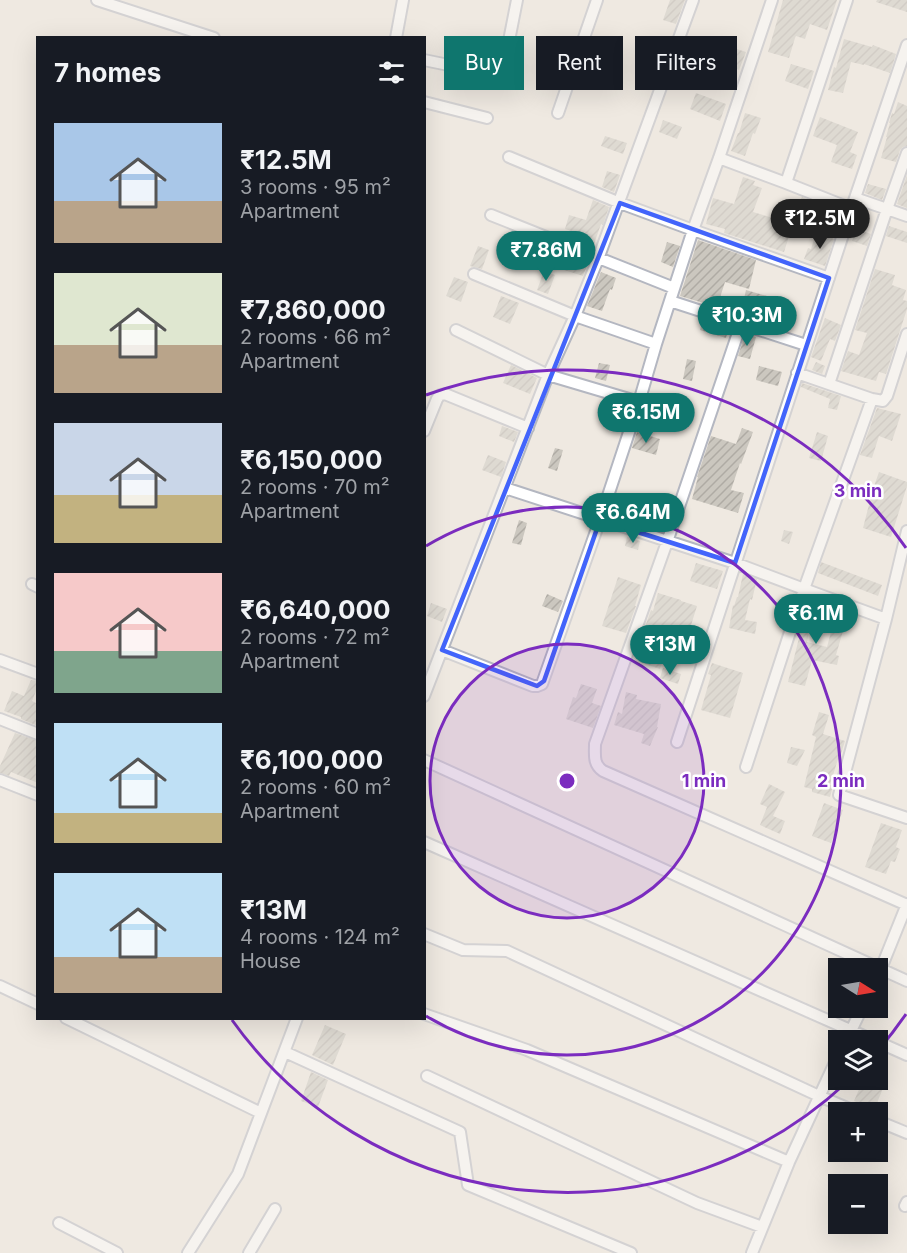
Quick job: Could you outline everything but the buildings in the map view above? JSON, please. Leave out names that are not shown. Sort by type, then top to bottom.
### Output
[{"type":"street","points":[[98,0],[208,36]]},
{"type":"street","points":[[396,36],[404,0]]},
{"type":"street","points":[[426,60],[502,76],[517,0]]},
{"type":"street","points":[[558,113],[597,0]]},
{"type":"street","points":[[426,691],[548,375],[575,316],[620,203],[693,0]]},
{"type":"street","points":[[442,650],[528,684],[537,686],[544,681],[600,520],[693,230],[772,0]]},
{"type":"street","points":[[786,183],[847,0]]},
{"type":"street","points":[[677,742],[806,345],[907,45]]},
{"type":"street","points":[[426,103],[487,118]]},
{"type":"street","points":[[829,384],[907,153]]},
{"type":"street","points":[[509,157],[620,203],[829,278]]},
{"type":"street","points":[[719,158],[786,183],[907,216]]},
{"type":"street","points":[[490,215],[674,288]]},
{"type":"street","points":[[474,274],[575,316],[656,344]]},
{"type":"street","points":[[670,301],[806,345]]},
{"type":"street","points":[[741,324],[595,744],[595,761],[597,768],[907,905],[885,958]]},
{"type":"street","points":[[456,330],[548,375],[639,402]]},
{"type":"street","points":[[797,373],[880,401],[885,399],[907,334]]},
{"type":"street","points":[[426,426],[437,399],[440,395],[445,394],[528,428]]},
{"type":"street","points":[[746,767],[804,589],[872,399]]},
{"type":"street","points":[[505,488],[735,563],[886,619]]},
{"type":"street","points":[[907,531],[839,795],[907,818]]},
{"type":"street","points":[[0,660],[36,673]]},
{"type":"street","points":[[0,719],[36,733]]},
{"type":"street","points":[[426,761],[847,958]]},
{"type":"street","points":[[0,780],[36,794]]},
{"type":"street","points":[[426,843],[835,1030]]},
{"type":"street","points":[[426,935],[463,950],[507,951],[833,1102]]},
{"type":"street","points":[[888,976],[907,981]]},
{"type":"street","points":[[0,986],[36,1003]]},
{"type":"street","points":[[426,1015],[527,1050],[789,1162]]},
{"type":"street","points":[[70,1020],[261,1113]]},
{"type":"street","points":[[188,1253],[238,1174],[296,1020]]},
{"type":"street","points":[[888,1047],[907,1055]]},
{"type":"street","points":[[285,1052],[460,1132],[468,1185],[631,1253]]},
{"type":"street","points":[[427,1076],[696,1203],[762,1227]]},
{"type":"street","points":[[752,1253],[789,1162],[828,1077]]},
{"type":"street","points":[[888,1124],[907,1133]]},
{"type":"street","points":[[249,1253],[275,1209]]},
{"type":"street","points":[[59,1224],[117,1253]]},
{"type":"highlighted area","points":[[620,203],[829,278],[735,563],[600,520],[544,681],[537,686],[442,650]]}]
